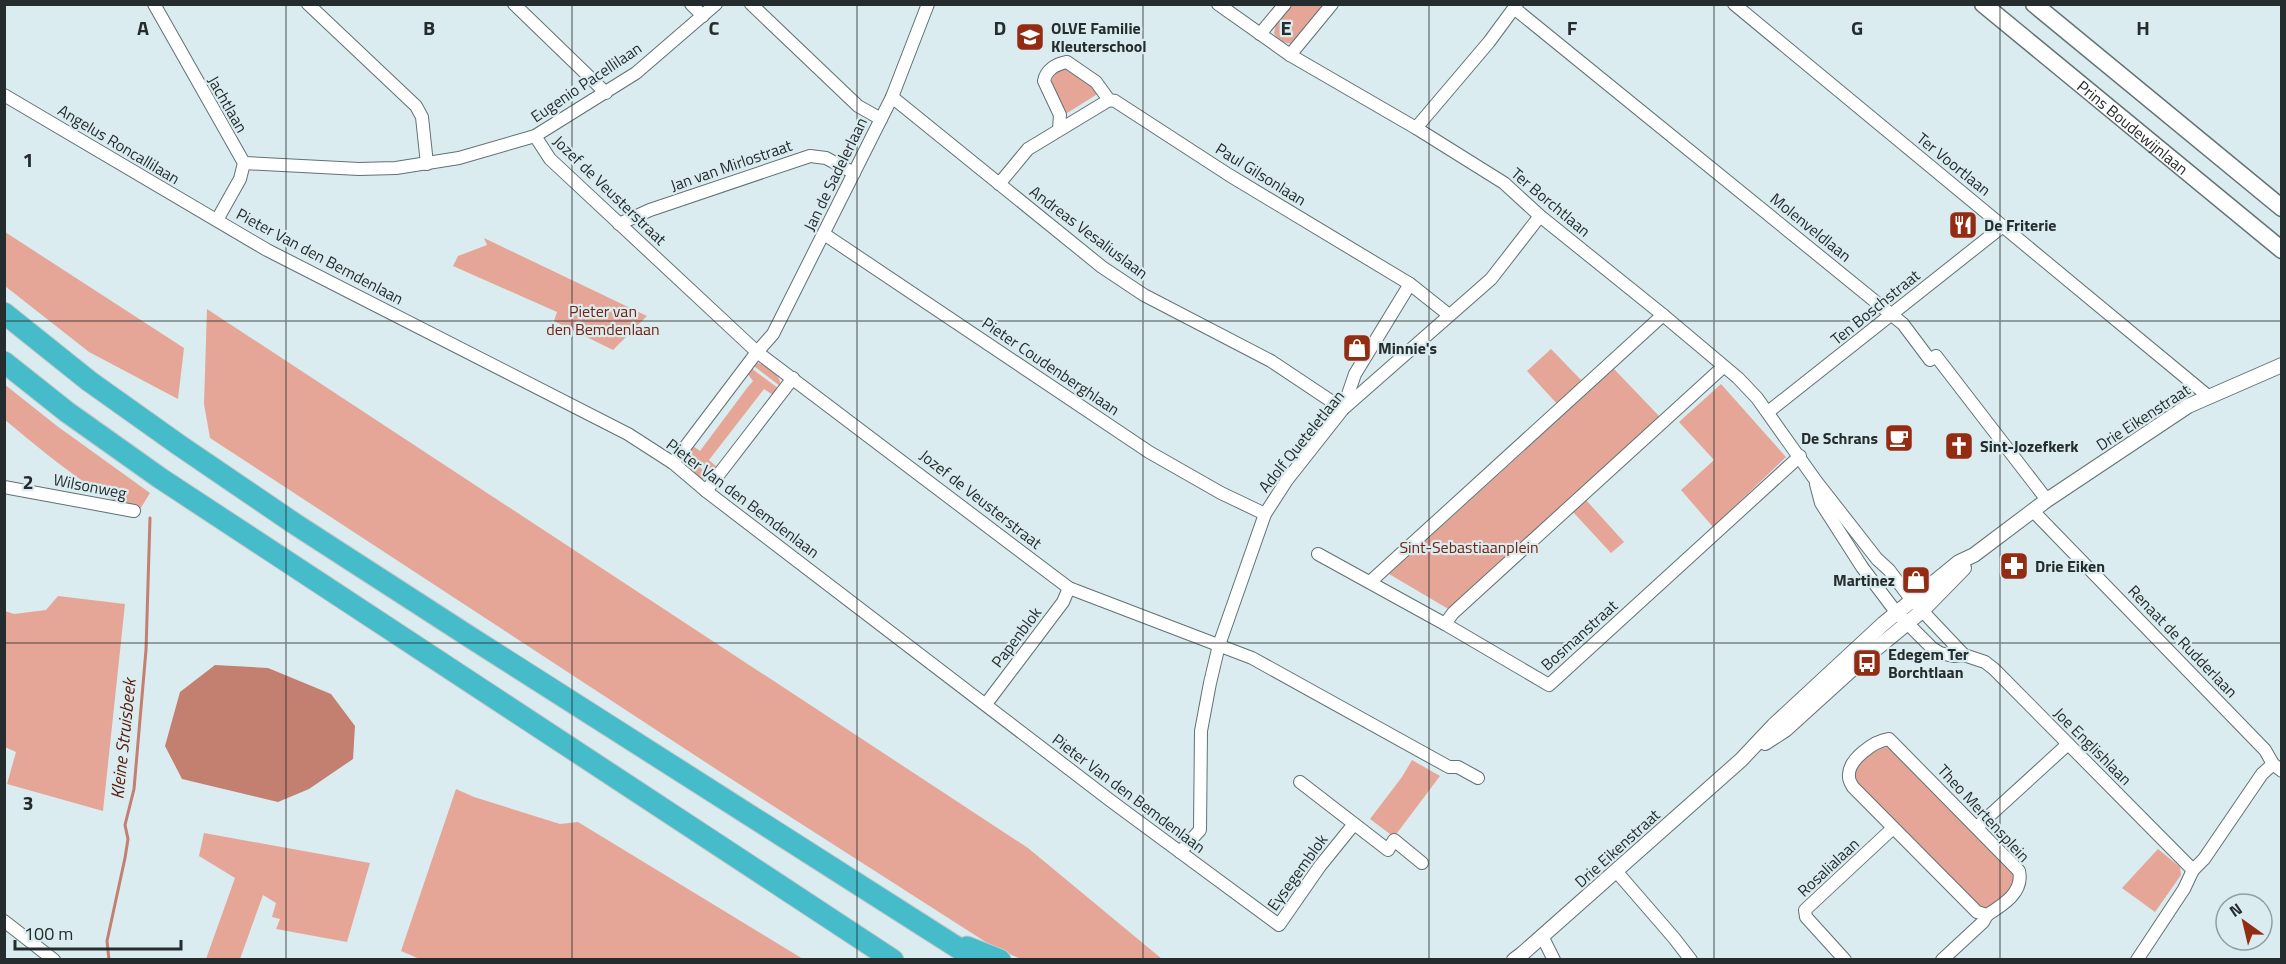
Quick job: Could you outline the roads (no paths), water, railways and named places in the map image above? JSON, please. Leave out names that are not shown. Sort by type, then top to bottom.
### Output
[{"type":"highway","points":[[4,313],[98,387],[296,524],[977,960]]},
{"type":"highway","points":[[4,362],[67,412],[160,478],[890,958]]},
{"type":"highway","points":[[949,941],[1000,960]]},
{"type":"main road","name":"Prins Boudewijnlaan","points":[[1983,4],[2282,250]]},
{"type":"main road","name":"Prins Boudewijnlaan","points":[[2034,4],[2282,208]]},
{"type":"street","name":"Jachtlaan","points":[[153,4],[244,163]]},
{"type":"street","points":[[308,4],[416,106],[422,117],[427,164]]},
{"type":"street","points":[[514,4],[606,93]]},
{"type":"street","points":[[691,4],[703,16]]},
{"type":"street","name":"Eugenio Pacellilaan","points":[[244,163],[359,170],[396,168],[459,158],[535,136],[636,73],[716,4]]},
{"type":"street","points":[[751,4],[858,106],[881,119]]},
{"type":"street","name":"Jan de Sadelerlaan","points":[[673,463],[757,351],[773,334],[892,97],[928,4]]},
{"type":"street","name":"Ter Borchtlaan","points":[[1218,4],[1290,55],[1416,128],[1504,183],[1540,216],[1738,378],[1768,412],[1816,481],[1876,559],[1889,570],[1922,611]]},
{"type":"street","points":[[1260,34],[1285,4]]},
{"type":"street","points":[[1290,55],[1332,4]]},
{"type":"street","name":"Ter Voortlaan","points":[[1734,4],[2208,396]]},
{"type":"street","points":[[1416,128],[1489,42],[1515,6]]},
{"type":"street","name":"Molenveldlaan","points":[[1515,6],[1893,314],[1930,360],[1936,356],[2048,500]]},
{"type":"street","name":"Paul Gilsonlaan","points":[[1059,129],[1057,107],[1044,81],[1045,76],[1059,64],[1067,62],[1096,82],[1109,100],[1115,100],[1229,175],[1410,284],[1449,315]]},
{"type":"street","name":"Angelus Roncallilaan","points":[[4,95],[217,220]]},
{"type":"street","name":"Andreas Vesaliuslaan","points":[[892,97],[1102,267],[1144,295],[1271,361],[1343,409]]},
{"type":"street","points":[[999,184],[1028,149],[1109,100]]},
{"type":"street","name":"Jozef de Veusterstraat","points":[[535,136],[550,159],[757,351],[1069,588],[1252,658],[1449,767],[1458,767],[1479,778]]},
{"type":"street","name":"Jan van Mirlostraat","points":[[619,224],[651,210],[810,156],[826,158],[854,173]]},
{"type":"street","points":[[217,220],[240,179],[244,163]]},
{"type":"street","name":"Adolf Queteletlaan","points":[[1180,852],[1200,830],[1201,730],[1219,645],[1265,514],[1287,480],[1343,409],[1491,279],[1540,216]]},
{"type":"street","name":"Pieter Van den Bemdenlaan","points":[[217,220],[267,250],[628,434],[673,463],[706,491],[1206,871]]},
{"type":"street","name":"Ten Boschstraat","points":[[1768,412],[2003,226]]},
{"type":"street","name":"Pieter Coudenberghlaan","points":[[824,234],[1149,452],[1221,493],[1265,514]]},
{"type":"street","points":[[1343,409],[1355,374],[1410,284]]},
{"type":"street","points":[[1370,582],[1663,315]]},
{"type":"street","name":"Drie Eikenstraat","points":[[1514,960],[1742,760],[1774,725],[1911,599],[1959,562],[1974,555],[2048,500],[2188,406],[2282,365]]},
{"type":"street","points":[[1445,624],[1724,367]]},
{"type":"street","points":[[706,491],[793,378]]},
{"type":"street","name":"Bosmanstraat","points":[[1318,554],[1549,685],[1800,456]]},
{"type":"street","name":"Ter Borchtlaan","points":[[1816,481],[1821,503],[1863,567],[1896,612],[1908,623]]},
{"type":"street","name":"Wilsonweg","points":[[4,487],[134,512]]},
{"type":"street","name":"Renaat de Rudderlaan","points":[[2033,511],[2265,750],[2277,767]]},
{"type":"street","name":"Drie Eikenstraat","points":[[1742,760],[1785,730],[1860,662],[1922,611],[1974,555]]},
{"type":"street","name":"Papenblok","points":[[986,704],[1063,602],[1069,588]]},
{"type":"street","name":"Joe Englishlaan","points":[[1922,611],[1964,655]]},
{"type":"street","name":"Joe Englishlaan","points":[[1908,623],[1932,648],[1941,653],[1953,656],[1964,655],[1984,662],[1994,669],[2193,870]]},
{"type":"street","name":"Theo Mertensplein","points":[[1889,739],[1977,827],[2019,871],[2021,880],[2019,888],[1987,915],[1977,912],[1852,787],[1849,777],[1852,763],[1878,741],[1889,739]]},
{"type":"street","points":[[1977,827],[2068,744]]},
{"type":"street","points":[[2137,960],[2184,889],[2193,870],[2204,859],[2262,774],[2277,767]]},
{"type":"street","points":[[1300,782],[1388,850],[1394,840],[1422,863]]},
{"type":"street","name":"Eysegemblok","points":[[1206,871],[1279,925],[1320,867],[1354,825]]},
{"type":"street","name":"Rosalialaan","points":[[1845,960],[1806,916],[1804,910],[1893,828]]},
{"type":"street","points":[[1616,871],[1691,960]]},
{"type":"street","points":[[1942,960],[1983,922],[1987,915]]},
{"type":"street","points":[[4,921],[54,960]]},
{"type":"street","points":[[1542,936],[1554,960]]},
{"type":"waterway","name":"Kleine Struisbeek","points":[[109,960],[107,941],[125,858],[128,839],[125,825],[134,789],[146,650],[150,518]]},
{"type":"place","name":"OLVE Familie Kleuterschool","points":[[1030,37]]},
{"type":"place","name":"De Friterie","points":[[1963,225]]},
{"type":"place","name":"Minnie's","points":[[1357,348]]},
{"type":"place","name":"De Schrans","points":[[1899,438]]},
{"type":"place","name":"Sint-Jozefkerk","points":[[1959,446]]},
{"type":"place","name":"Drie Eiken","points":[[2014,566]]},
{"type":"place","name":"Martinez","points":[[1916,580]]},
{"type":"place","name":"Edegem Ter Borchtlaan","points":[[1867,663]]},
{"type":"park label","name":"Pieter van den Bemdenlaan","points":[[603,320]]},
{"type":"park label","name":"Sint-Sebastiaanplein","points":[[1469,547]]}]
